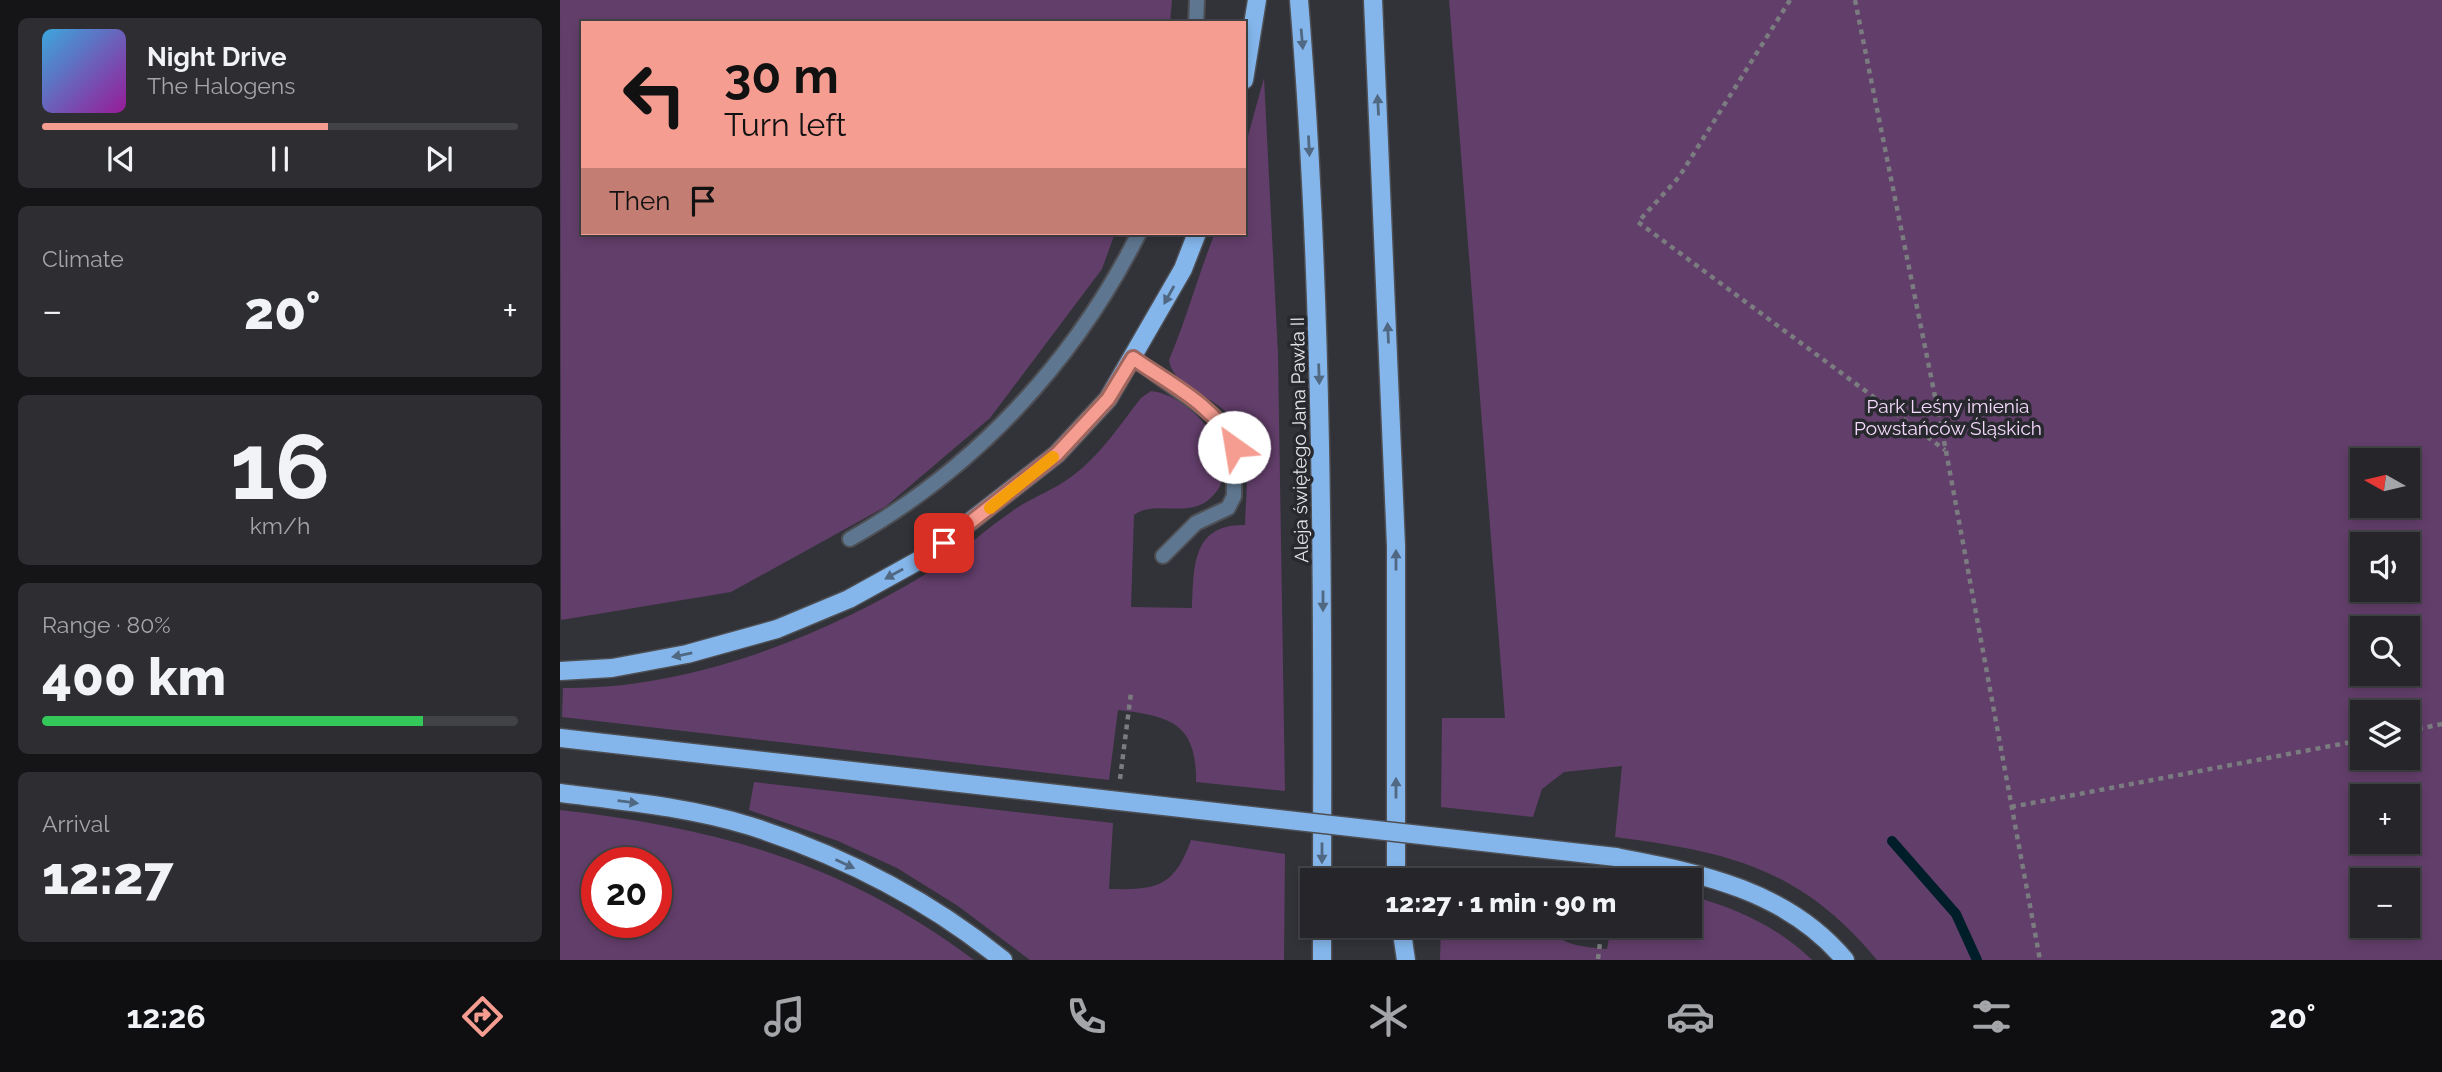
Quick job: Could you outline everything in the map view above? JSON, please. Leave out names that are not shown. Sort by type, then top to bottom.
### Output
[{"type":"main road","points":[[1246,68],[1257,0]]},
{"type":"main road","name":"Aleja świętego Jana Pawła II","points":[[1299,0],[1317,312],[1322,868]]},
{"type":"main road","points":[[1373,0],[1396,546],[1395,868]]},
{"type":"main road","points":[[560,671],[612,668],[687,654],[777,629],[849,599],[925,557],[1057,454],[1108,399],[1183,269],[1196,235]]},
{"type":"main road","points":[[560,738],[1616,857],[1727,882],[1772,901],[1805,921],[1845,960]]},
{"type":"main road","points":[[560,793],[653,805],[748,825],[818,851],[901,891],[954,923],[1003,960]]},
{"type":"main road","points":[[1322,938],[1322,960]]},
{"type":"main road","points":[[1395,938],[1395,960]]},
{"type":"main road","points":[[1403,938],[1406,960]]},
{"type":"lane","points":[[1196,21],[1197,0]]},
{"type":"lane","points":[[850,539],[894,515],[939,480],[987,439],[1028,397],[1089,321],[1138,235]]},
{"type":"lane","points":[[1133,358],[1214,416],[1227,431],[1234,447],[1234,496],[1228,508],[1196,523],[1163,556]]},
{"type":"path","points":[[1790,0],[1679,177],[1638,222],[1946,451]]},
{"type":"path","points":[[1855,0],[1946,451],[2040,960]]},
{"type":"path","points":[[1120,781],[1131,693]]},
{"type":"path","points":[[2420,729],[2442,724]]},
{"type":"path","points":[[2011,807],[2350,742]]},
{"type":"path","points":[[1598,959],[1601,938]]},
{"type":"green space","points":[[560,0],[1172,0],[1170,21],[581,21],[581,235],[1114,235],[1102,269],[990,418],[885,507],[731,592],[561,620]]},
{"type":"green space","name":"Park Leśny imienia Powstańców Śląskich","points":[[1449,0],[2442,0],[2442,960],[1877,960],[1849,929],[1820,904],[1791,885],[1760,870],[1728,858],[1693,850],[1615,837],[1622,766],[1564,772],[1542,789],[1533,817],[1441,807],[1442,718],[1505,718]]},
{"type":"green space","points":[[1264,78],[1278,354],[1285,791],[1196,782],[1192,747],[1177,726],[1152,715],[1118,710],[1109,780],[562,717],[563,688],[660,680],[708,669],[803,636],[893,593],[934,569],[1018,507],[1071,477],[1100,450],[1141,398],[1151,391],[1167,395],[1200,418],[1221,452],[1224,470],[1220,486],[1207,501],[1198,506],[1151,509],[1134,515],[1131,607],[1192,608],[1195,564],[1205,540],[1214,532],[1227,527],[1245,525],[1247,470],[1243,443],[1231,418],[1178,377],[1169,360],[1214,235],[1246,235],[1246,143]]},
{"type":"green space","points":[[754,782],[1113,823],[1109,889],[1139,889],[1161,883],[1178,868],[1191,840],[1285,854],[1284,960],[1030,960],[958,906],[897,868],[838,841],[749,810]]},
{"type":"green space","points":[[560,810],[673,827],[778,855],[877,898],[926,926],[974,960],[560,960]]},
{"type":"green space","points":[[1702,899],[1724,906],[1771,928],[1812,960],[1440,960],[1441,938],[1559,938],[1582,946],[1607,949],[1609,938],[1702,938]]},
{"type":"waterway","points":[[1892,841],[1956,914],[1977,960]]},
{"type":"slow traffic","points":[[990,508],[1053,457]]},
{"type":"route","points":[[944,543],[1057,454],[1108,399],[1133,358],[1214,416],[1227,431],[1234,447]]}]
